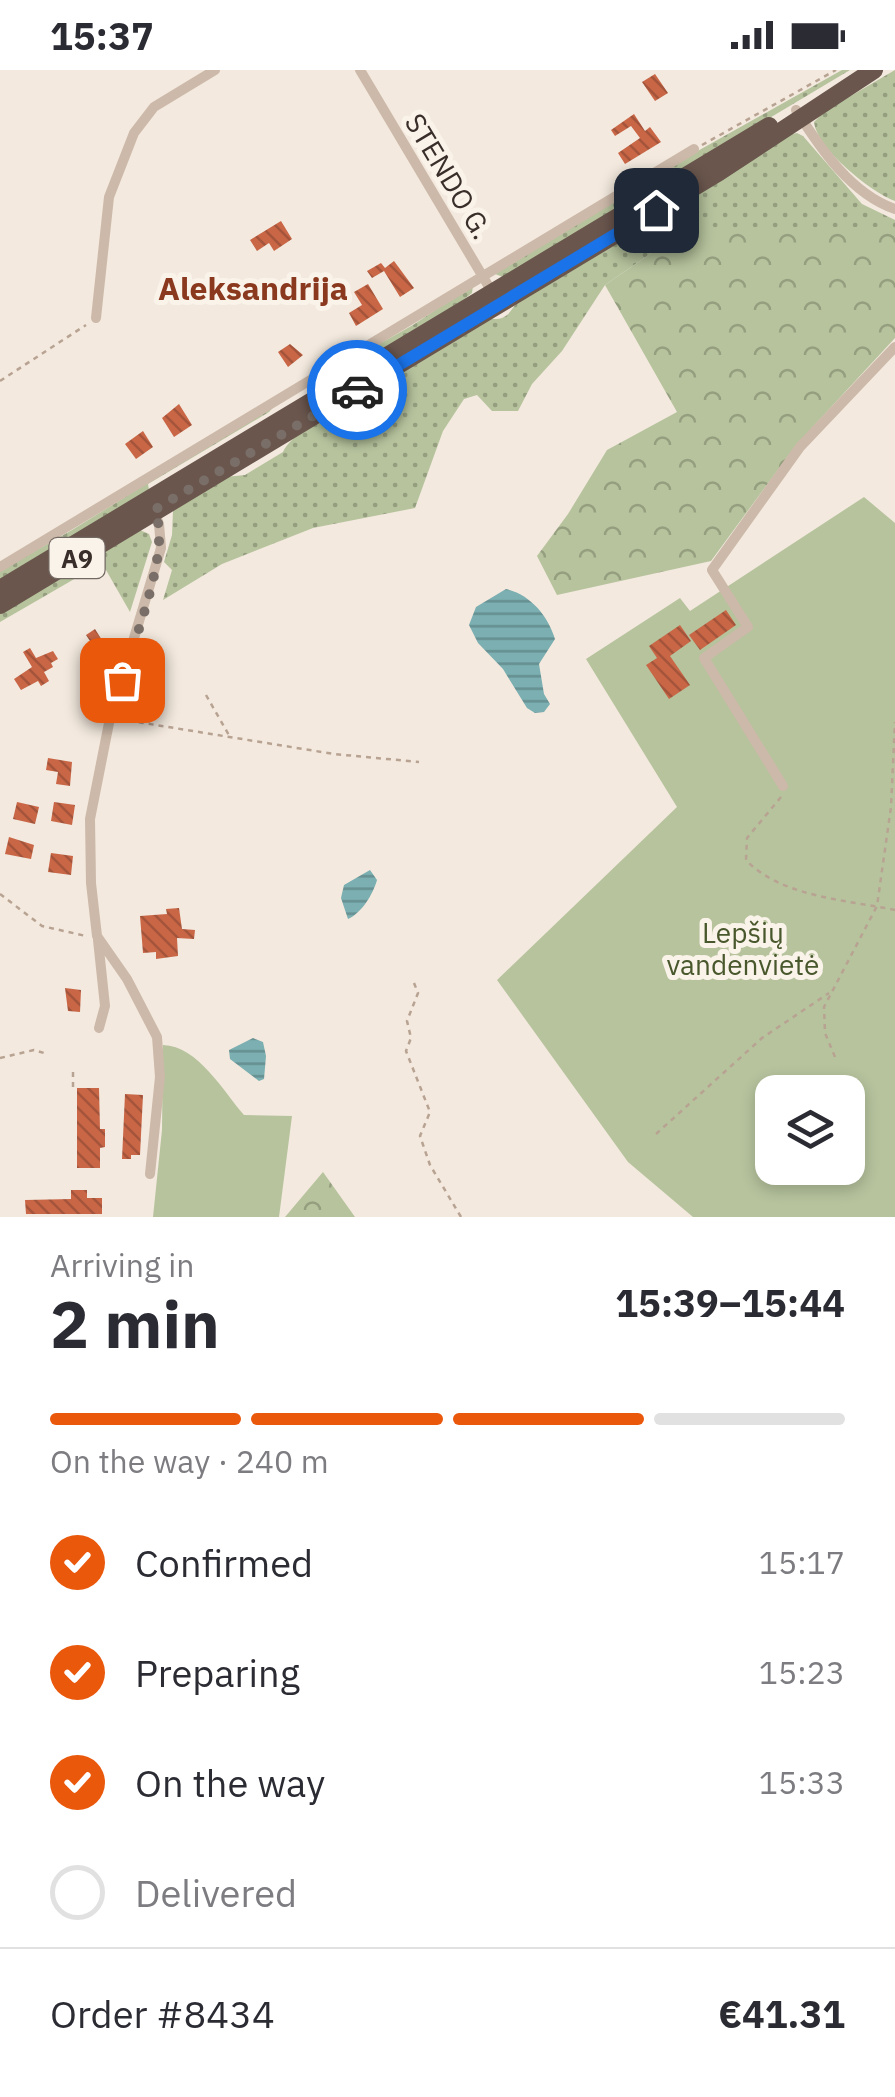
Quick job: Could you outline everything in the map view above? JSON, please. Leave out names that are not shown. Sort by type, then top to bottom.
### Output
[{"type":"highway","name":"A9","points":[[0,605],[150,505],[491,291],[872,70]]},
{"type":"highway","name":"A9","points":[[0,589],[150,505]]},
{"type":"street","points":[[96,318],[109,197],[134,133],[154,107],[215,70]]},
{"type":"street","name":"STENDO G.","points":[[360,70],[491,291]]},
{"type":"street","points":[[798,114],[816,142],[855,186],[895,209]]},
{"type":"street","points":[[0,567],[491,291],[694,149]]},
{"type":"street","points":[[783,786],[704,658],[748,628],[712,570],[800,447],[895,346]]},
{"type":"street","points":[[99,1028],[105,1006],[91,884],[90,819],[110,718],[161,548],[160,524],[150,505]]},
{"type":"street","points":[[97,936],[127,979],[157,1037],[160,1078],[150,1174]]},
{"type":"path","points":[[694,149],[836,70]]},
{"type":"path","points":[[0,380],[96,318]]},
{"type":"path","points":[[206,695],[231,738]]},
{"type":"path","points":[[110,718],[334,754],[419,762]]},
{"type":"path","points":[[835,1057],[822,1020],[830,992],[862,940],[877,906],[893,807],[895,722]]},
{"type":"path","points":[[783,786],[780,802],[747,838],[746,860],[760,874],[799,890],[895,910]]},
{"type":"path","points":[[0,894],[42,926],[97,936]]},
{"type":"path","points":[[414,983],[418,994],[407,1020],[411,1038],[406,1051],[430,1112],[420,1136],[430,1165],[461,1217]]},
{"type":"path","points":[[656,1134],[762,1038],[830,992]]},
{"type":"path","points":[[0,1058],[34,1050],[44,1053]]},
{"type":"path","points":[[73,1070],[73,1087]]},
{"type":"green space","points":[[842,70],[850,70],[503,277],[495,274],[647,182],[654,182],[663,176],[662,171]]},
{"type":"green space","points":[[895,70],[895,201],[847,168],[817,133],[814,122],[825,111]]},
{"type":"green space","points":[[797,133],[862,204],[895,220],[895,229],[688,228],[605,285],[562,351],[532,384],[518,411],[492,411],[477,395],[464,399],[443,431],[415,508],[313,528],[222,564],[163,600],[172,570],[164,562],[172,535],[173,511],[225,477],[245,475],[283,452],[294,438],[325,414],[376,394],[391,376],[489,319],[504,317],[519,300],[787,135]]},
{"type":"green space","points":[[688,228],[895,229],[895,338],[796,445],[711,561],[557,595],[537,556],[607,450],[677,412],[605,285]]},
{"type":"green space","points":[[473,285],[472,293],[462,301],[360,363],[333,370],[413,325]]},
{"type":"green space","points":[[277,403],[269,412],[148,484],[149,490],[0,579],[0,571]]},
{"type":"green space","name":"Lepšių vandenvietė","points":[[864,497],[895,523],[895,1217],[693,1217],[628,1162],[497,980],[677,807],[586,659],[680,598],[690,611]]},
{"type":"green space","points":[[140,530],[149,534],[152,542],[130,612],[102,563],[0,622],[0,614]]},
{"type":"green space","points":[[163,1045],[176,1047],[198,1061],[244,1115],[292,1116],[279,1217],[153,1217],[162,1130]]},
{"type":"green space","points":[[323,1172],[355,1217],[285,1217]]},
{"type":"water","points":[[506,589],[537,608],[555,639],[539,664],[544,694],[550,704],[544,712],[535,713],[527,708],[469,625],[476,607]]},
{"type":"water","points":[[370,870],[377,880],[373,891],[362,908],[348,919],[341,898],[344,885]]},
{"type":"water","points":[[253,1038],[263,1042],[266,1056],[264,1079],[259,1081],[230,1059],[229,1050]]},
{"type":"building","points":[[655,74],[668,93],[655,101],[642,82]]},
{"type":"building","points":[[634,114],[645,131],[650,127],[661,142],[625,164],[618,153],[640,138],[631,126],[615,136],[611,130]]},
{"type":"building","points":[[281,221],[292,239],[274,251],[269,243],[257,251],[250,240]]},
{"type":"building","points":[[394,261],[414,288],[400,297],[384,271],[372,278],[367,271],[381,263],[385,268]]},
{"type":"building","points":[[368,284],[383,309],[356,326],[349,313],[362,305],[354,292]]},
{"type":"building","points":[[290,344],[303,355],[288,367],[278,352]]},
{"type":"building","points":[[179,404],[192,425],[174,437],[162,418]]},
{"type":"building","points":[[143,431],[153,447],[136,459],[125,444]]},
{"type":"building","points":[[726,610],[736,625],[700,650],[689,635]]},
{"type":"building","points":[[680,625],[691,641],[670,656],[690,685],[669,699],[646,665],[657,658],[649,646]]},
{"type":"building","points":[[95,629],[112,656],[98,664],[91,653],[96,650],[86,635]]},
{"type":"building","points":[[30,648],[36,658],[53,651],[58,659],[44,672],[49,681],[41,686],[38,681],[21,690],[14,679],[32,667],[23,652]]},
{"type":"building","points":[[48,758],[72,762],[70,786],[56,784],[58,772],[46,770]]},
{"type":"building","points":[[17,802],[39,807],[35,824],[13,819]]},
{"type":"building","points":[[54,802],[75,805],[72,825],[51,821]]},
{"type":"building","points":[[9,837],[34,845],[31,859],[5,854]]},
{"type":"building","points":[[51,853],[73,856],[71,875],[48,872]]},
{"type":"building","points":[[179,908],[182,929],[195,930],[194,939],[177,938],[178,956],[156,959],[156,952],[143,953],[140,916],[167,914],[166,909]]},
{"type":"building","points":[[65,988],[81,990],[80,1012],[68,1011]]},
{"type":"building","points":[[77,1088],[99,1088],[100,1129],[105,1129],[100,1168],[77,1168]]},
{"type":"building","points":[[125,1094],[143,1095],[140,1155],[131,1155],[131,1159],[122,1159]]},
{"type":"building","points":[[71,1190],[87,1190],[87,1198],[102,1198],[102,1214],[26,1214],[25,1200],[71,1199]]},
{"type":"way so far","points":[[122,680],[161,548],[160,524],[154,510],[357,390]]},
{"type":"district","name":"Aleksandrija","points":[[253,288]]},
{"type":"route","points":[[357,390],[656,210]]}]
